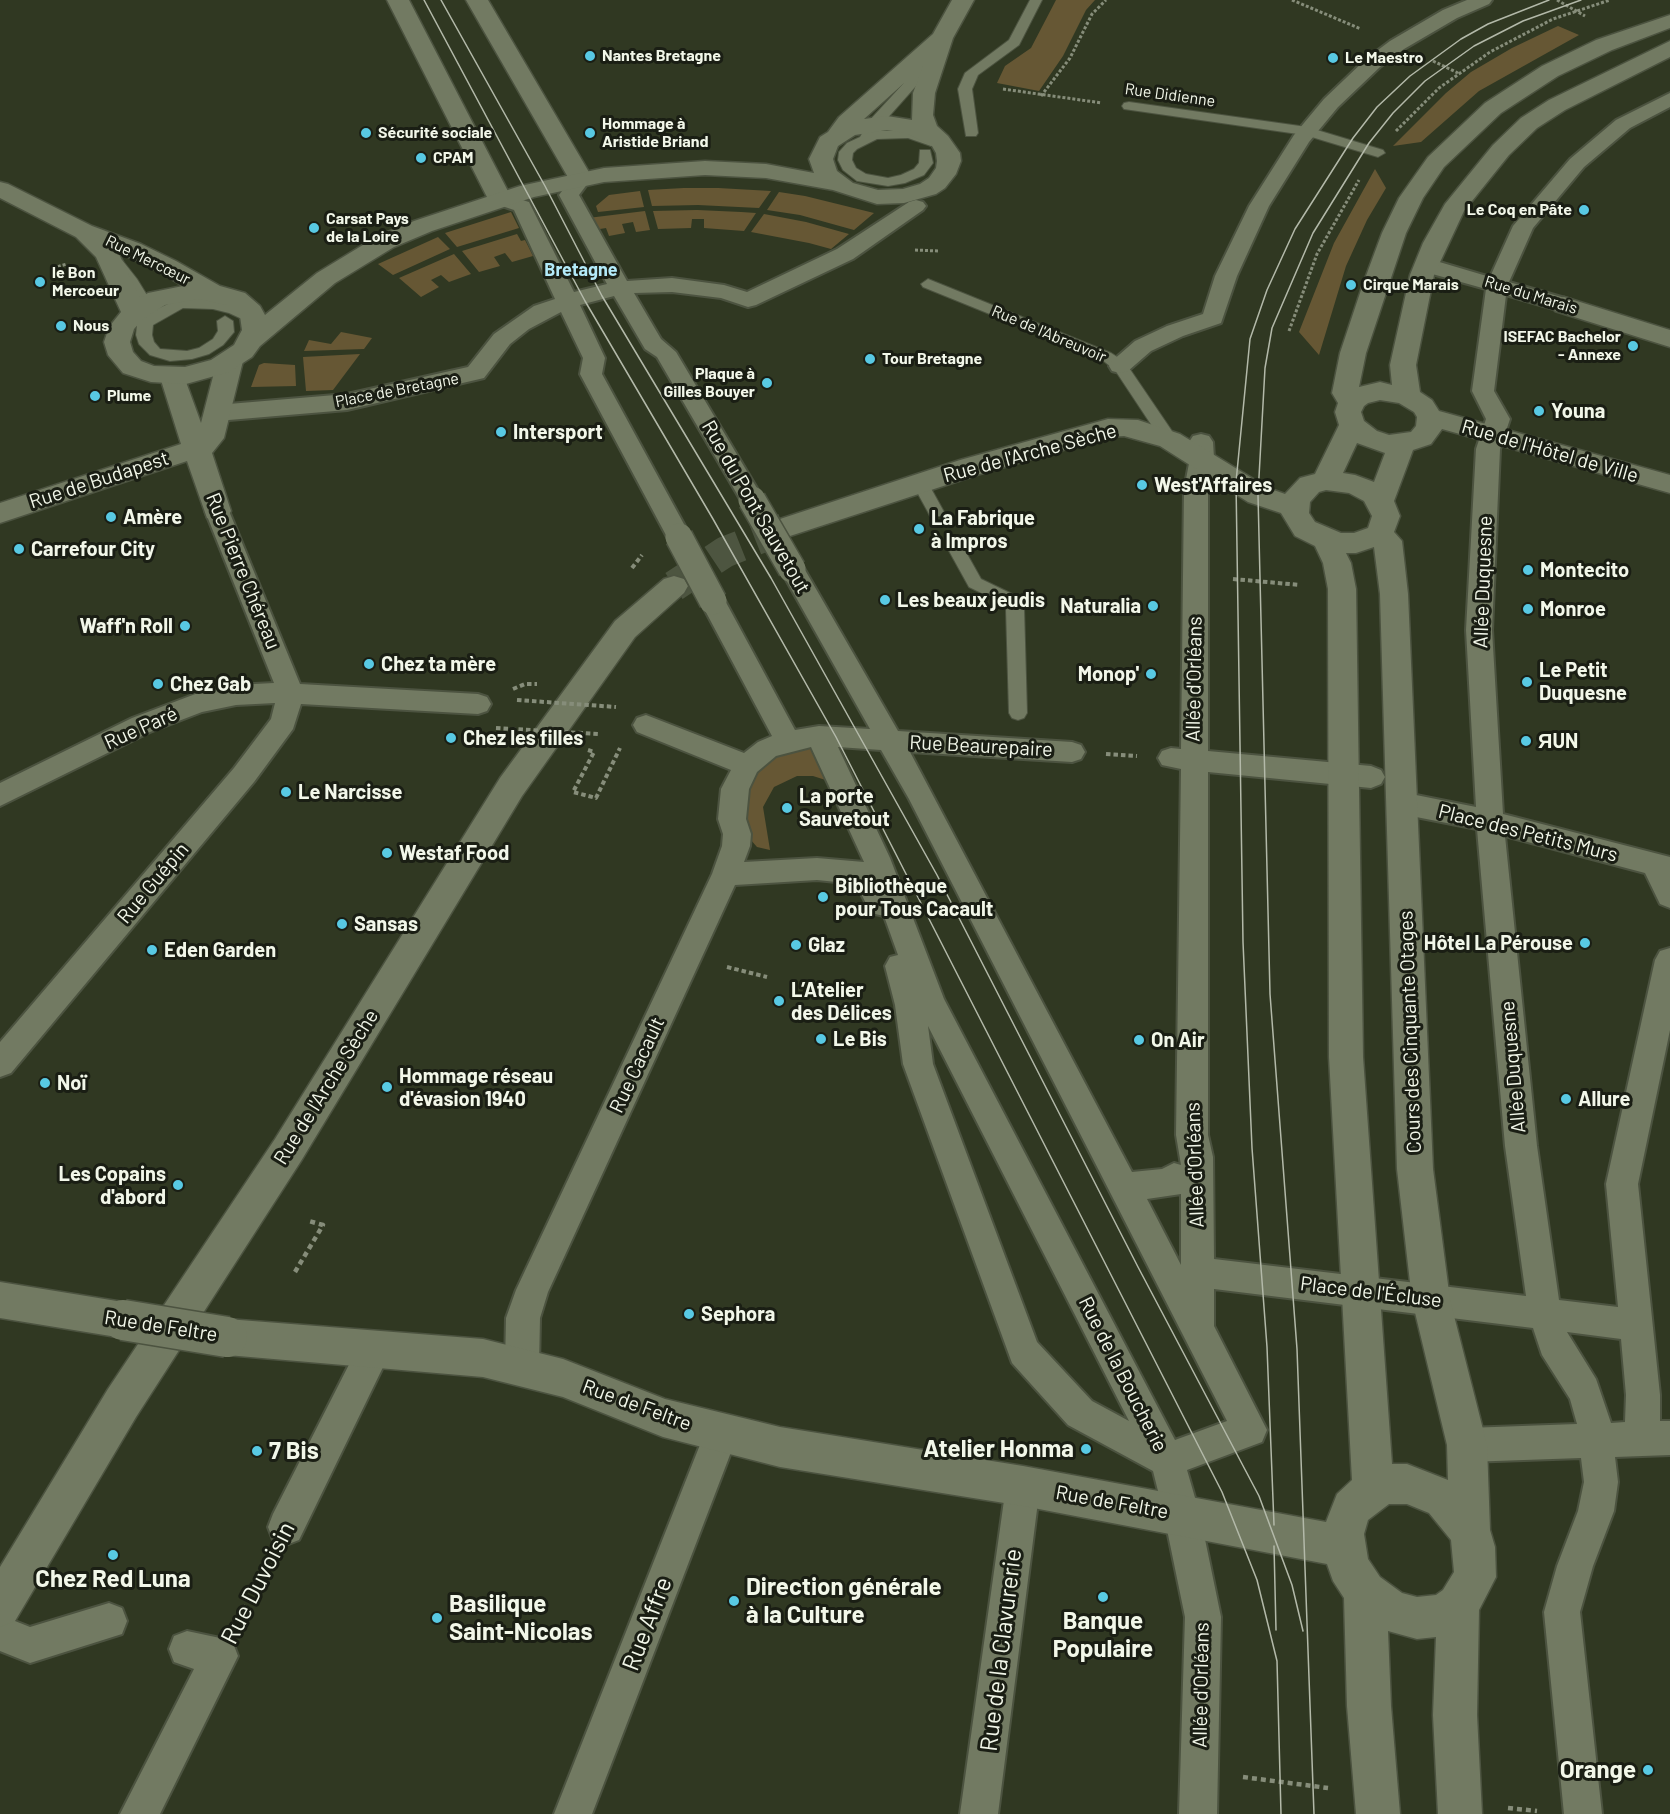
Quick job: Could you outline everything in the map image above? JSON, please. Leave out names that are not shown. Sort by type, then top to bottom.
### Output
[{"type":"street","points":[[399,0],[500,200],[522,206],[594,358],[591,374],[788,741]]},
{"type":"street","points":[[477,0],[581,179]]},
{"type":"street","points":[[836,136],[847,122],[935,45],[963,0]]},
{"type":"street","points":[[1120,366],[1143,346],[1175,331],[1212,318],[1226,276],[1259,206],[1307,131],[1339,95],[1397,45],[1450,15],[1483,0]]},
{"type":"street","points":[[1326,481],[1352,414],[1359,396],[1380,391],[1407,396],[1423,406],[1430,417],[1430,428],[1414,442],[1402,444],[1377,442],[1358,432],[1352,414],[1345,393],[1353,353],[1394,233],[1411,198],[1436,162],[1493,108],[1550,71],[1668,15]]},
{"type":"street","points":[[935,45],[921,104],[926,127],[948,169],[944,176],[928,189],[917,193],[878,197],[852,192],[837,184],[826,174],[821,159],[828,142],[847,130],[868,132],[912,127],[935,148]]},
{"type":"street","points":[[1407,396],[1402,365],[1404,351],[1426,265],[1453,209],[1500,150],[1529,123],[1557,105],[1655,53],[1670,48]]},
{"type":"street","name":"Allée Duquesne","points":[[1545,1314],[1521,1146],[1490,821],[1479,630],[1488,449],[1497,419],[1484,391],[1497,284],[1523,226],[1577,163],[1623,124],[1670,99]]},
{"type":"street","points":[[251,322],[385,242],[423,226],[528,191],[581,179],[674,169],[766,171],[807,166],[821,159]]},
{"type":"street","points":[[766,171],[837,184]]},
{"type":"street","name":"Rue du Pont Sauvetout","points":[[581,179],[569,195],[597,248],[653,344],[665,352],[890,741]]},
{"type":"street","name":"Rue Mercœur","points":[[0,189],[83,231],[141,253],[211,292]]},
{"type":"street","name":"Place de Bretagne","points":[[217,413],[347,402],[476,374],[487,356],[520,324],[567,301],[620,288],[672,285],[724,292],[748,300],[845,254],[916,207]]},
{"type":"street","name":"Rue Mercœur","points":[[83,231],[106,254],[141,315]]},
{"type":"street","name":"Rue du Marais","points":[[1426,265],[1497,284],[1670,339]]},
{"type":"street","points":[[199,448],[211,438],[230,361],[251,322],[284,298],[326,278]]},
{"type":"street","points":[[230,361],[209,371],[173,377],[151,374],[132,367],[121,355],[117,342],[122,327],[170,295],[211,292],[230,297],[251,322]]},
{"type":"street","name":"Rue Pierre Chéreau","points":[[173,377],[199,448],[211,495],[282,667],[290,693]]},
{"type":"street","name":"Rue de l'Hôtel de Ville","points":[[1430,417],[1670,484]]},
{"type":"street","name":"Rue de l'Arche Sèche","points":[[790,526],[920,483],[1108,428],[1138,429],[1201,450],[1258,495],[1277,503],[1294,504]]},
{"type":"street","points":[[1380,501],[1402,444]]},
{"type":"street","name":"Rue de Budapest","points":[[0,513],[199,448]]},
{"type":"street","name":"Allée d'Orléans","points":[[1198,1814],[1203,1617],[1182,1515],[1167,1460],[1250,1430],[1198,1328],[1197,1157],[1191,1135],[1182,758],[1196,490],[1201,450]]},
{"type":"street","points":[[1326,481],[1355,484],[1374,494],[1380,501],[1386,516],[1386,523],[1378,535],[1356,543],[1326,540],[1305,529],[1295,513],[1294,504],[1304,489],[1326,481]]},
{"type":"street","name":"Cours des Cinquante Otages","points":[[1378,535],[1388,541],[1394,594],[1415,1169],[1431,1300],[1467,1445],[1468,1530]]},
{"type":"street","points":[[1326,540],[1337,563],[1342,589],[1346,1057],[1373,1489]]},
{"type":"street","name":"Rue de l'Arche Sèche","points":[[0,1606],[122,1403],[288,1150],[511,787],[625,628],[674,586]]},
{"type":"street","name":"Rue Paré","points":[[0,795],[141,725],[198,703],[236,695],[262,692],[290,693],[478,704]]},
{"type":"street","name":"Rue Guépin","points":[[0,1064],[244,775],[284,722],[290,693]]},
{"type":"street","points":[[646,725],[747,765]]},
{"type":"street","name":"Rue Beaurepaire","points":[[747,765],[767,749],[788,741],[819,736],[1072,752]]},
{"type":"street","name":"Rue de la Boucherie","points":[[819,736],[876,858],[930,1001],[1167,1460]]},
{"type":"street","points":[[890,741],[1198,1328]]},
{"type":"street","points":[[1182,758],[1371,777]]},
{"type":"street","name":"Rue Cacault","points":[[522,1365],[523,1318],[532,1290],[726,874],[736,846],[737,834],[732,819],[735,789],[747,765]]},
{"type":"street","name":"Place des Petits Murs","points":[[1401,803],[1490,821],[1662,867]]},
{"type":"street","points":[[1662,867],[1670,896]]},
{"type":"street","name":"Rue de la Boucherie","points":[[726,874],[817,869],[865,874],[893,935],[910,1005],[918,1064],[1024,1352],[1080,1413],[1167,1460]]},
{"type":"street","points":[[1467,1445],[1656,1439],[1643,1395],[1622,1184],[1670,960]]},
{"type":"street","name":"Allée d'Orléans","points":[[1124,1187],[1174,1182],[1174,1177]]},
{"type":"street","name":"Place de l'Écluse","points":[[1198,1272],[1636,1325]]},
{"type":"street","name":"Rue de Feltre","points":[[0,1300],[227,1337],[483,1358],[522,1365],[610,1395],[663,1418],[721,1434],[780,1447],[1023,1486],[1343,1546]]},
{"type":"street","points":[[1545,1314],[1554,1344],[1584,1391],[1593,1418],[1601,1482],[1596,1511],[1575,1566],[1562,1612],[1583,1814]]},
{"type":"street","name":"Rue Duvoisin","points":[[286,1527],[374,1350]]},
{"type":"street","name":"Rue Affre","points":[[573,1814],[721,1434]]},
{"type":"street","points":[[1389,1484],[1407,1484],[1443,1499],[1457,1513],[1468,1530],[1474,1546],[1475,1576],[1458,1605],[1446,1613],[1432,1617],[1417,1618],[1396,1613],[1376,1602],[1365,1592],[1348,1566],[1343,1546],[1345,1523],[1351,1508],[1373,1489],[1389,1484]]},
{"type":"street","name":"Rue de la Clavurerie","points":[[979,1814],[1023,1486]]},
{"type":"street","points":[[1365,1592],[1369,1706],[1378,1814]]},
{"type":"street","points":[[1458,1605],[1455,1715],[1460,1814]]},
{"type":"street","points":[[0,1633],[30,1645],[109,1621]]},
{"type":"street","name":"Rue Duvoisin","points":[[139,1814],[204,1652]]},
{"type":"lane","points":[[971,133],[965,89],[972,74],[1014,42],[1036,0]]},
{"type":"lane","points":[[935,45],[909,86],[868,132],[846,152],[845,160],[850,170],[870,180],[888,182],[913,176],[926,163],[935,148]]},
{"type":"lane","name":"Rue Didienne","points":[[1129,106],[1307,131],[1378,153]]},
{"type":"lane","name":"Rue de l'Abreuvoir","points":[[928,284],[1106,356],[1120,366],[1170,440]]},
{"type":"lane","points":[[225,321],[226,332],[218,342],[196,354],[179,357],[162,355],[150,349],[145,339],[141,315],[191,302],[226,307],[251,322]]},
{"type":"lane","points":[[920,483],[936,512]]},
{"type":"lane","points":[[956,549],[975,583],[992,593],[1006,597],[1015,606],[1018,713]]},
{"type":"path","points":[[1041,96],[1070,58],[1092,14],[1106,0]]},
{"type":"path","points":[[1292,0],[1397,45]]},
{"type":"path","name":"Rue Didienne","points":[[978,68],[993,71],[986,86],[1041,96],[1129,106]]},
{"type":"path","points":[[629,572],[644,553]]},
{"type":"path","points":[[507,692],[525,684],[542,684]]},
{"type":"path","points":[[517,700],[616,707]]},
{"type":"path","points":[[580,748],[594,752],[573,792],[596,798],[627,736],[646,725]]},
{"type":"path","points":[[496,728],[598,734]]},
{"type":"path","points":[[1072,752],[1182,758]]},
{"type":"path","points":[[295,1272],[323,1225],[309,1221]]},
{"type":"path","name":"Rue Duvoisin","points":[[204,1652],[286,1527]]},
{"type":"shaded area","points":[[1056,0],[1095,0],[1086,10],[1063,56],[1039,91],[997,83],[1005,66],[1031,48]]},
{"type":"shaded area","points":[[1558,26],[1579,35],[1479,91],[1421,142],[1393,146],[1446,93],[1471,72],[1512,48]]},
{"type":"shaded area","points":[[1375,169],[1386,188],[1367,220],[1346,266],[1319,355],[1299,332],[1334,243]]},
{"type":"shaded area","points":[[684,188],[771,191],[759,208],[698,205],[652,206],[648,190]]},
{"type":"shaded area","points":[[640,191],[644,207],[598,212],[596,206],[609,195]]},
{"type":"shaded area","points":[[779,192],[874,213],[854,230],[800,215],[767,210]]},
{"type":"shaded area","points":[[697,210],[756,213],[744,231],[704,228],[704,219],[692,219],[691,228],[658,229],[653,211]]},
{"type":"shaded area","points":[[645,211],[650,230],[636,232],[633,222],[622,224],[625,233],[609,236],[606,228],[594,230],[588,218]]},
{"type":"shaded area","points":[[511,212],[519,228],[457,247],[445,233]]},
{"type":"shaded area","points":[[764,214],[806,222],[849,234],[831,249],[751,232]]},
{"type":"shaded area","points":[[517,234],[521,241],[525,240],[533,256],[512,262],[505,253],[494,257],[500,266],[479,272],[462,251]]},
{"type":"shaded area","points":[[438,237],[450,249],[393,275],[378,264]]},
{"type":"shaded area","points":[[454,254],[471,274],[449,282],[441,275],[431,280],[439,287],[421,297],[399,278]]},
{"type":"shaded area","points":[[341,332],[372,338],[364,349],[304,351],[309,340],[331,344]]},
{"type":"shaded area","points":[[360,354],[333,390],[306,391],[303,357]]},
{"type":"shaded area","points":[[264,363],[295,365],[296,386],[251,387],[259,365]]},
{"type":"shaded area","points":[[815,743],[835,783],[813,776],[797,776],[774,787],[763,807],[770,850],[757,847],[750,839],[742,820],[748,777],[772,754]]},
{"type":"tunnel","points":[[674,586],[725,552],[790,526]]},
{"type":"tram line","points":[[424,0],[585,301],[713,519],[836,737],[1222,1492],[1257,1580],[1277,1661],[1281,1814]]},
{"type":"tram line","points":[[441,0],[545,186],[602,296],[771,578],[937,875],[1138,1267],[1259,1496],[1292,1585],[1303,1631]]},
{"type":"tram line","points":[[1274,1525],[1267,1347],[1252,1148],[1243,942],[1236,482],[1250,339],[1267,290],[1295,229],[1353,138],[1377,107],[1410,76],[1461,39],[1488,24],[1549,0]]},
{"type":"tram line","points":[[1314,1814],[1297,1349],[1270,994],[1258,495],[1265,368],[1272,328],[1313,233],[1369,143],[1393,113],[1425,81],[1474,46],[1523,21],[1581,0]]},
{"type":"tram line","points":[[1274,1546],[1276,1630]]},
{"type":"place","name":"Nantes Bretagne","points":[[590,56]]},
{"type":"place","name":"Le Maestro","points":[[1333,58]]},
{"type":"place","name":"Sécurité sociale","points":[[366,133]]},
{"type":"place","name":"Hommage à Aristide Briand","points":[[590,133]]},
{"type":"place","name":"CPAM","points":[[421,158]]},
{"type":"place","name":"Le Coq en Pâte","points":[[1584,210]]},
{"type":"place","name":"Carsat Pays de la Loire","points":[[314,228]]},
{"type":"place","name":"le Bon Mercoeur","points":[[40,282]]},
{"type":"place","name":"Cirque Marais","points":[[1351,285]]},
{"type":"place","name":"Nous","points":[[61,326]]},
{"type":"place","name":"ISEFAC Bachelor - Annexe","points":[[1633,346]]},
{"type":"place","name":"Tour Bretagne","points":[[870,359]]},
{"type":"place","name":"Plaque à Gilles Bouyer","points":[[767,383]]},
{"type":"place","name":"Plume","points":[[95,396]]},
{"type":"place","name":"Youna","points":[[1539,411]]},
{"type":"place","name":"Intersport","points":[[501,432]]},
{"type":"place","name":"West'Affaires","points":[[1142,485]]},
{"type":"place","name":"Amère","points":[[111,517]]},
{"type":"place","name":"La Fabrique à Impros","points":[[919,529]]},
{"type":"place","name":"Carrefour City","points":[[19,549]]},
{"type":"place","name":"Montecito","points":[[1528,570]]},
{"type":"place","name":"Les beaux jeudis","points":[[885,600]]},
{"type":"place","name":"Naturalia","points":[[1153,606]]},
{"type":"place","name":"Monroe","points":[[1528,609]]},
{"type":"place","name":"Waff'n Roll","points":[[185,626]]},
{"type":"place","name":"Chez ta mère","points":[[369,664]]},
{"type":"place","name":"Monop'","points":[[1151,674]]},
{"type":"place","name":"Le Petit Duquesne","points":[[1527,682]]},
{"type":"place","name":"Chez Gab","points":[[158,684]]},
{"type":"place","name":"Chez les filles","points":[[451,738]]},
{"type":"place","name":"ЯUN","points":[[1526,741]]},
{"type":"place","name":"Le Narcisse","points":[[286,792]]},
{"type":"place","name":"La porte Sauvetout","points":[[787,808]]},
{"type":"place","name":"Westaf Food","points":[[387,853]]},
{"type":"place","name":"Bibliothèque pour Tous Cacault","points":[[823,897]]},
{"type":"place","name":"Sansas","points":[[342,924]]},
{"type":"place","name":"Hôtel La Pérouse","points":[[1585,943]]},
{"type":"place","name":"Glaz","points":[[796,945]]},
{"type":"place","name":"Eden Garden","points":[[152,950]]},
{"type":"place","name":"L’Atelier des Délices","points":[[779,1001]]},
{"type":"place","name":"Le Bis","points":[[821,1039]]},
{"type":"place","name":"On Air","points":[[1139,1040]]},
{"type":"place","name":"Noï","points":[[45,1083]]},
{"type":"place","name":"Hommage réseau d'évasion 1940","points":[[387,1087]]},
{"type":"place","name":"Allure","points":[[1566,1099]]},
{"type":"place","name":"Les Copains d'abord","points":[[178,1185]]},
{"type":"place","name":"Sephora","points":[[689,1314]]},
{"type":"place","name":"Atelier Honma","points":[[1086,1449]]},
{"type":"place","name":"7 Bis","points":[[257,1451]]},
{"type":"place","name":"Chez Red Luna","points":[[113,1555]]},
{"type":"place","name":"Banque Populaire","points":[[1103,1597]]},
{"type":"place","name":"Direction générale à la Culture","points":[[734,1601]]},
{"type":"place","name":"Basilique Saint-Nicolas","points":[[437,1618]]},
{"type":"place","name":"Orange","points":[[1648,1770]]},
{"type":"district","name":"Bretagne","points":[[581,270]]}]
